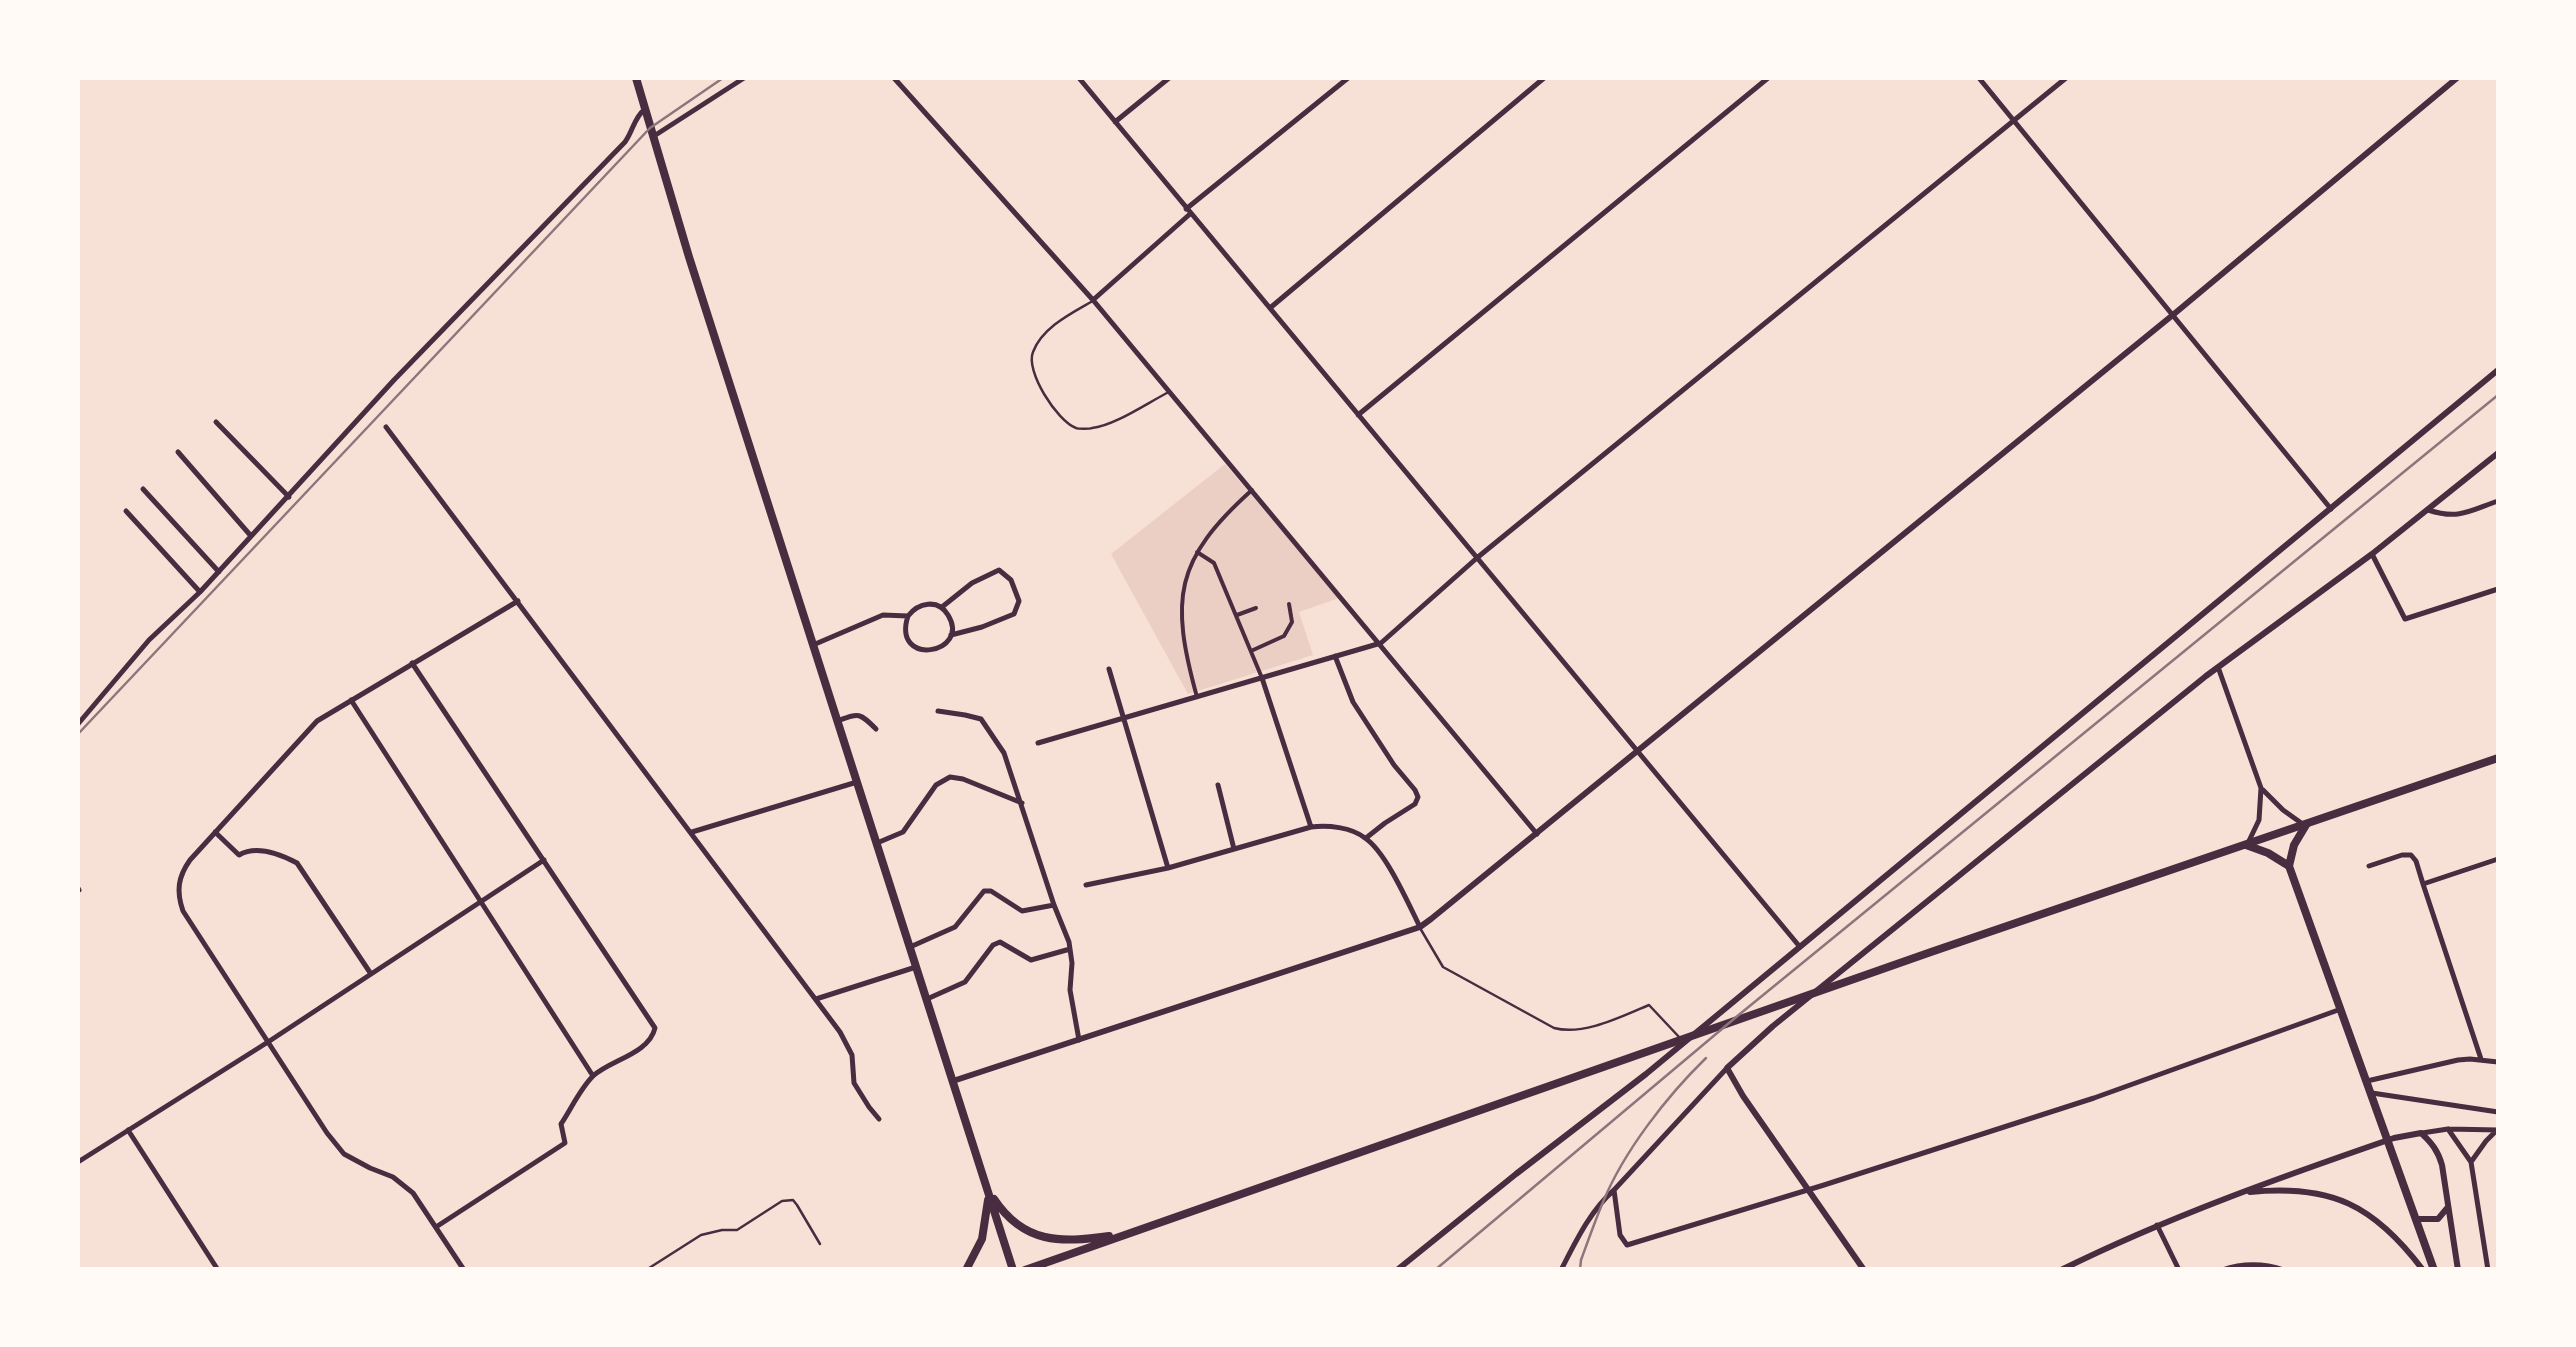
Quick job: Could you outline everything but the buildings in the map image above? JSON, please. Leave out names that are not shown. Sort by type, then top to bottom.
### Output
[{"type":"main road","points":[[636,78],[1013,1270]]},
{"type":"main road","points":[[1026,1270],[2498,758]]},
{"type":"main road","points":[[2306,826],[2294,845],[2289,866],[2434,1270]]},
{"type":"main road","points":[[2246,846],[2289,866]]},
{"type":"main road","points":[[988,1190],[1009,1218],[1046,1239],[1129,1233]]},
{"type":"main road","points":[[966,1270],[982,1239],[988,1190]]},
{"type":"main road","points":[[1050,1270],[1063,1256]]},
{"type":"street","points":[[651,133],[744,78]]},
{"type":"street","points":[[894,78],[1093,300],[1537,834]]},
{"type":"street","points":[[1078,78],[1800,946]]},
{"type":"street","points":[[1115,122],[1169,78]]},
{"type":"street","points":[[1093,300],[1188,212],[1348,78]]},
{"type":"street","points":[[1270,308],[1544,78]]},
{"type":"street","points":[[1358,415],[1768,78]]},
{"type":"street","points":[[1979,78],[2331,509]]},
{"type":"street","points":[[1038,743],[1380,643],[1478,557],[2066,78]]},
{"type":"street","points":[[953,1081],[1420,927],[2174,314],[2457,78]]},
{"type":"street","points":[[78,724],[149,640],[200,592],[394,380],[625,142],[644,110]]},
{"type":"street","points":[[1397,1270],[1684,1042],[2498,370]]},
{"type":"street","points":[[216,422],[289,497]]},
{"type":"street","points":[[386,427],[840,1032],[852,1055],[854,1083],[879,1119]]},
{"type":"street","points":[[178,452],[251,536]]},
{"type":"street","points":[[1561,1270],[1604,1199],[1727,1068],[1790,1012],[2218,667],[2372,554],[2498,453]]},
{"type":"street","points":[[143,489],[219,572]]},
{"type":"street","points":[[1197,697],[1181,632],[1180,606],[1186,579],[1202,542],[1252,490]]},
{"type":"street","points":[[2428,510],[2457,515],[2498,501]]},
{"type":"street","points":[[126,511],[200,592]]},
{"type":"street","points":[[1197,552],[1214,563],[1262,678],[1311,827]]},
{"type":"street","points":[[2372,554],[2406,619],[2498,589]]},
{"type":"street","points":[[941,607],[999,570],[1010,580],[1019,601],[1014,614],[951,635],[941,647],[926,651],[908,638],[905,623],[912,610],[926,604],[941,607],[951,620],[951,635]]},
{"type":"street","points":[[464,1270],[413,1193],[393,1177],[344,1154],[327,1133],[178,898],[182,872],[190,860],[317,721],[518,601]]},
{"type":"street","points":[[1250,652],[1284,636],[1292,622],[1289,604]]},
{"type":"street","points":[[1236,616],[1256,608]]},
{"type":"street","points":[[814,645],[882,615],[908,616]]},
{"type":"street","points":[[1336,656],[1353,702],[1418,797],[1416,804],[1366,838]]},
{"type":"street","points":[[412,662],[656,1028],[653,1038],[593,1076],[562,1124],[565,1142],[436,1227]]},
{"type":"street","points":[[2218,667],[2261,788],[2260,820],[2246,846]]},
{"type":"street","points":[[1109,669],[1168,868]]},
{"type":"street","points":[[351,699],[593,1076]]},
{"type":"street","points":[[938,712],[980,719],[1004,753],[1070,949],[1070,990],[1079,1040]]},
{"type":"street","points":[[837,721],[858,714],[876,729]]},
{"type":"street","points":[[877,843],[903,832],[936,785],[950,777],[1022,804]]},
{"type":"street","points":[[691,832],[857,782]]},
{"type":"street","points":[[1218,785],[1234,849]]},
{"type":"street","points":[[2261,788],[2306,826]]},
{"type":"street","points":[[1086,885],[1168,868],[1311,827],[1332,827],[1366,838],[1396,880],[1420,927]]},
{"type":"street","points":[[215,832],[239,855],[249,849],[258,850],[297,864],[372,974]]},
{"type":"street","points":[[2369,866],[2402,855],[2410,855],[2416,861],[2481,1059]]},
{"type":"street","points":[[2424,884],[2498,859]]},
{"type":"street","points":[[78,1162],[544,860]]},
{"type":"street","points":[[910,947],[955,926],[984,891],[1022,912],[1054,905]]},
{"type":"street","points":[[926,999],[965,982],[993,944],[1000,942],[1032,960],[1070,949]]},
{"type":"street","points":[[816,999],[916,968]]},
{"type":"street","points":[[1614,1190],[1620,1235],[1627,1245],[2122,1089],[2341,1009]]},
{"type":"street","points":[[2368,1081],[2458,1060],[2498,1062]]},
{"type":"street","points":[[1727,1068],[1864,1270]]},
{"type":"street","points":[[2372,1093],[2498,1112]]},
{"type":"street","points":[[128,1130],[218,1270]]},
{"type":"street","points":[[2061,1270],[2238,1193],[2394,1138],[2448,1130],[2498,1130]]},
{"type":"street","points":[[2448,1130],[2472,1162],[2488,1270]]},
{"type":"street","points":[[2472,1162],[2498,1130]]},
{"type":"street","points":[[2420,1133],[2438,1152],[2458,1270]]},
{"type":"street","points":[[2238,1193],[2300,1190],[2346,1202],[2383,1224],[2423,1270]]},
{"type":"street","points":[[2415,1219],[2438,1219],[2448,1206]]},
{"type":"street","points":[[2158,1225],[2178,1270]]},
{"type":"street","points":[[2222,1270],[2256,1264],[2284,1270]]},
{"type":"lane","points":[[1093,300],[1062,319],[1041,338],[1031,354],[1032,371],[1058,413],[1075,428],[1089,429],[1108,425],[1170,392]]},
{"type":"lane","points":[[1420,927],[1444,966],[1554,1028],[1580,1029],[1649,1004],[1684,1042]]},
{"type":"lane","points":[[646,1270],[701,1235],[737,1230],[782,1201],[793,1200],[820,1244]]},
{"type":"shaded area","points":[[1225,464],[1339,598],[1299,612],[1313,655],[1188,694],[1111,554]]},
{"type":"railway","points":[[78,734],[650,128],[723,78]]},
{"type":"railway","points":[[1435,1270],[1735,1018],[2498,395]]},
{"type":"railway","points":[[1580,1270],[1600,1209],[1622,1163],[1676,1089],[1706,1058]]}]
